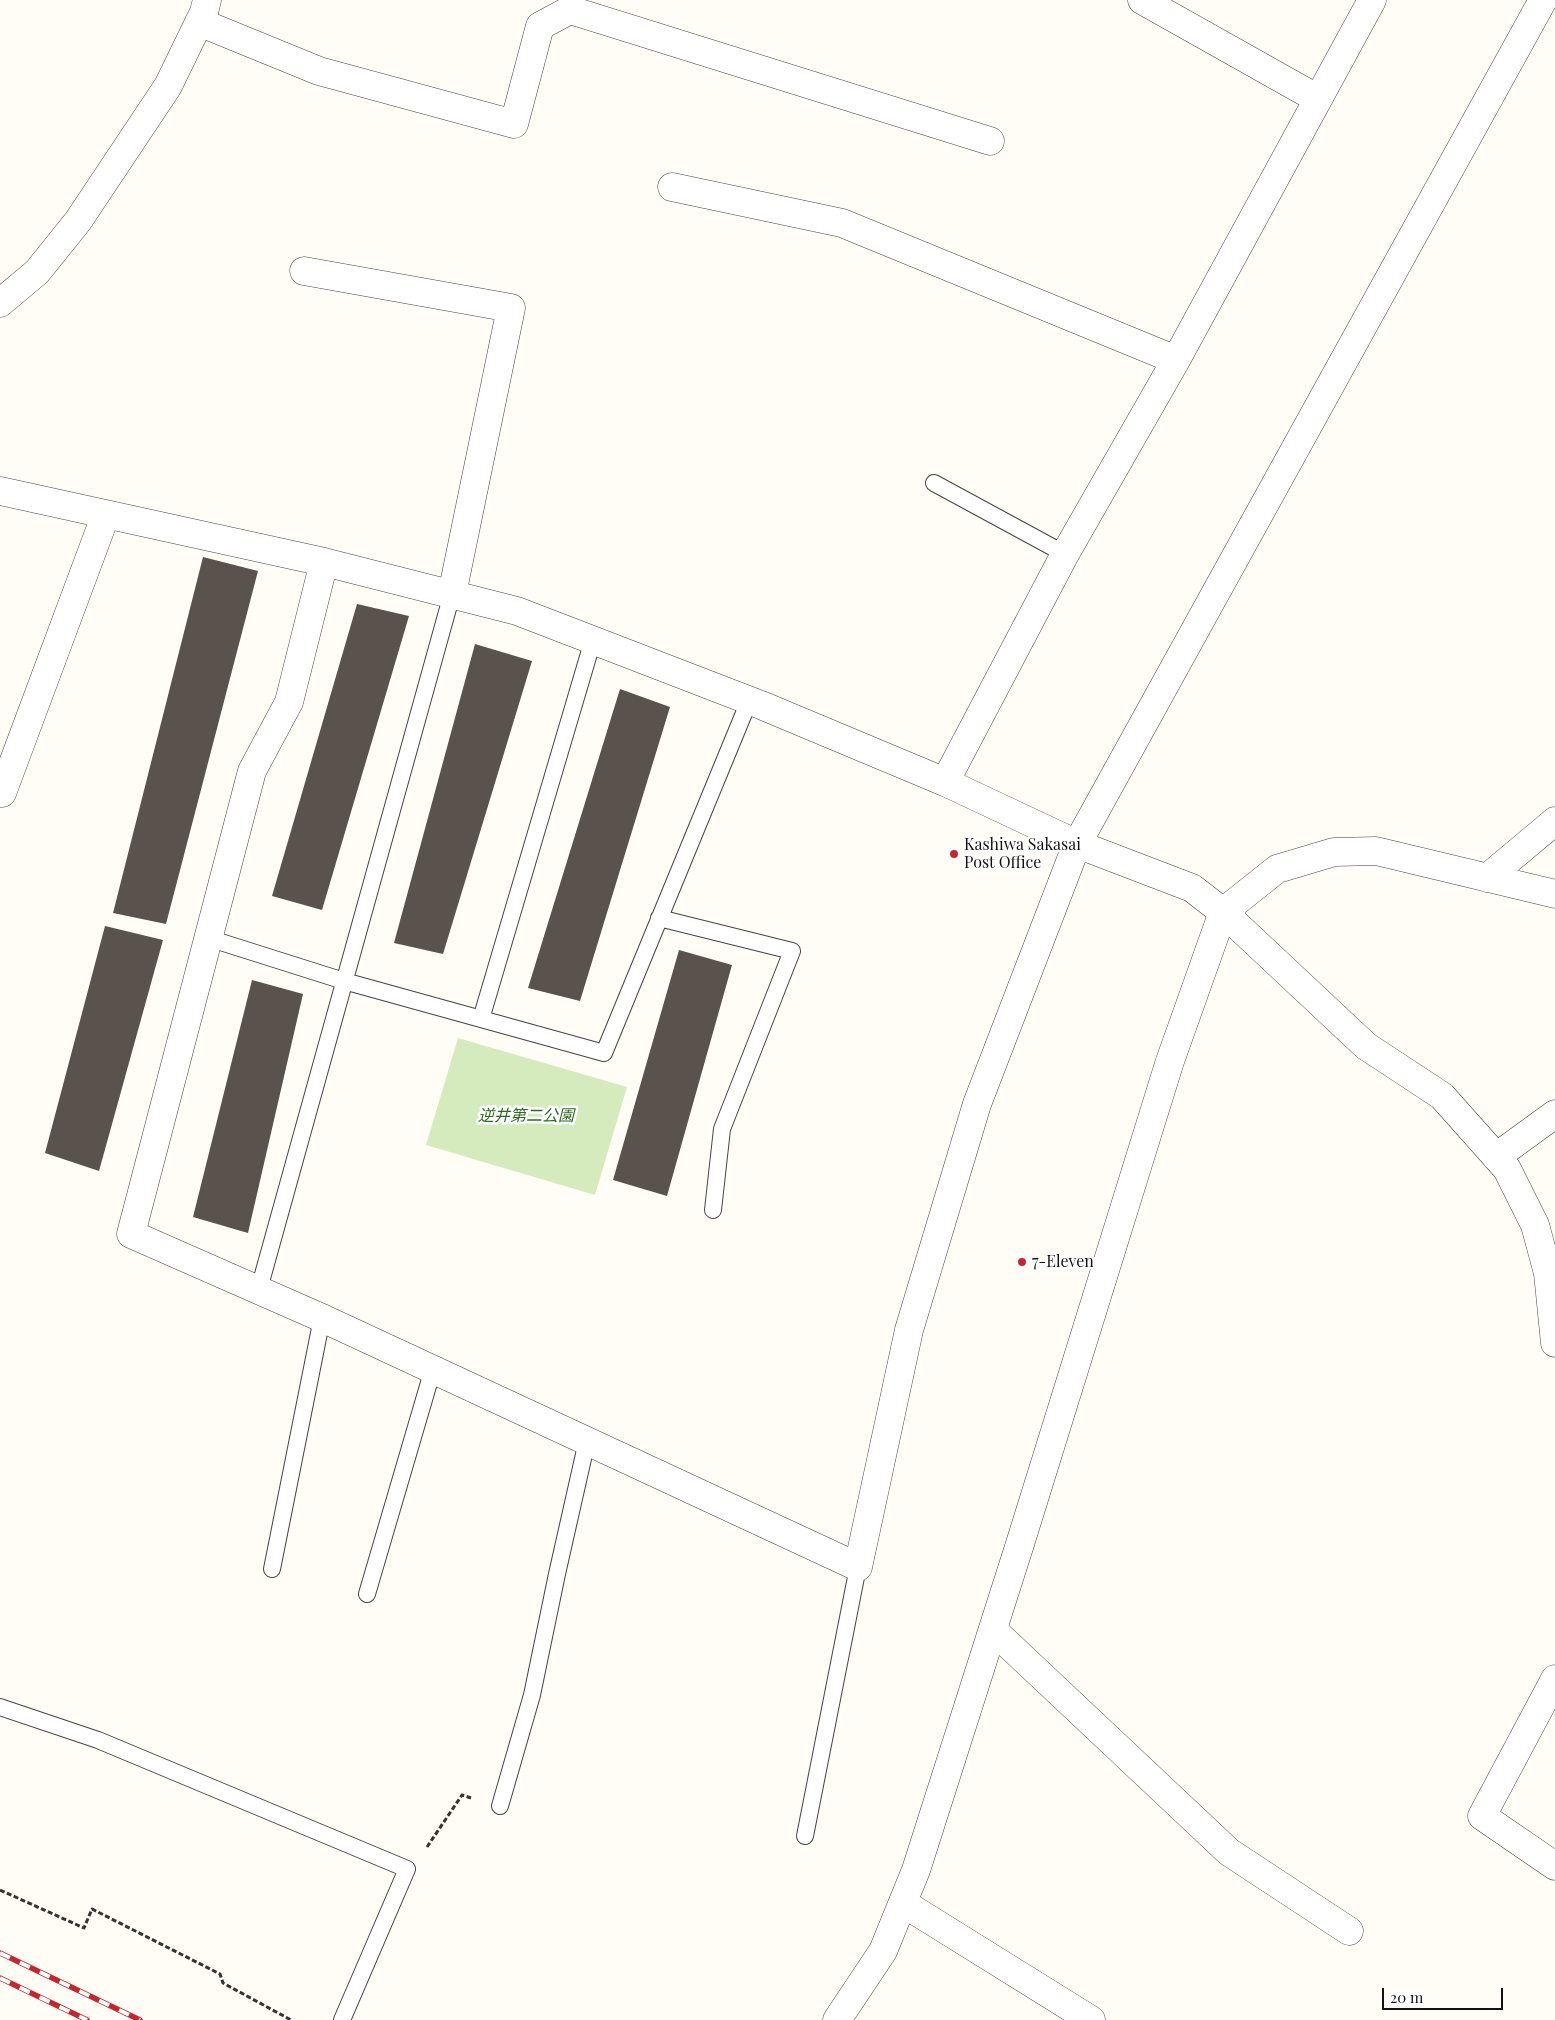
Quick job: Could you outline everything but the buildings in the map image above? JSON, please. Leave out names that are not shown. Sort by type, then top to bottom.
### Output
[{"type":"street","points":[[1142,0],[1318,99]]},
{"type":"street","points":[[945,782],[1065,554],[1176,360],[1372,0]]},
{"type":"street","points":[[324,562],[289,702],[252,771],[131,1234],[259,1289],[858,1567],[909,1330],[977,1104],[1077,844],[1543,0]]},
{"type":"street","points":[[0,303],[37,272],[78,222],[168,86],[203,11],[319,72],[514,124],[540,26],[570,10],[990,141]]},
{"type":"street","points":[[672,188],[842,223],[1176,360]]},
{"type":"street","points":[[304,272],[511,308],[452,594]]},
{"type":"street","points":[[0,491],[324,562],[517,611],[749,701],[945,782],[1077,844],[1192,888],[1222,912],[1366,1046],[1442,1096],[1507,1170],[1535,1225],[1552,1287],[1555,1343]]},
{"type":"street","points":[[0,793],[2,793],[106,514]]},
{"type":"street","points":[[1486,878],[1555,821]]},
{"type":"street","points":[[837,2020],[883,1951],[916,1870],[1170,1061],[1222,912],[1277,869],[1334,852],[1376,851],[1555,894]]},
{"type":"street","points":[[1496,1157],[1555,1114]]},
{"type":"street","points":[[992,1630],[1229,1852],[1349,1932]]},
{"type":"street","points":[[1555,1679],[1482,1816],[1555,1866]]},
{"type":"street","points":[[903,1903],[1092,2020]]},
{"type":"lane","points":[[934,482],[1065,554]]},
{"type":"lane","points":[[259,1289],[452,594]]},
{"type":"lane","points":[[481,1019],[594,640]]},
{"type":"lane","points":[[208,938],[344,982],[604,1054],[749,701]]},
{"type":"lane","points":[[660,918],[792,951],[722,1129],[713,1210]]},
{"type":"lane","points":[[272,1570],[322,1318]]},
{"type":"lane","points":[[367,1594],[433,1369]]},
{"type":"lane","points":[[500,1806],[532,1696],[556,1574],[587,1442]]},
{"type":"lane","points":[[805,1836],[858,1567]]},
{"type":"lane","points":[[0,1707],[98,1740],[407,1869],[342,2020]]},
{"type":"path","points":[[407,1869],[417,1862],[462,1795],[500,1806]]},
{"type":"path","points":[[0,1890],[84,1928],[92,1909],[220,1974],[223,1983],[291,2020]]},
{"type":"green space","name":"逆井第二公園","points":[[458,1038],[627,1087],[595,1195],[426,1145]]},
{"type":"railway","points":[[0,1953],[140,2020]]},
{"type":"railway","points":[[0,1978],[87,2020]]},
{"type":"place","name":"Kashiwa Sakasai Post Office","points":[[954,854]]},
{"type":"place","name":"7-Eleven","points":[[1022,1262]]}]
